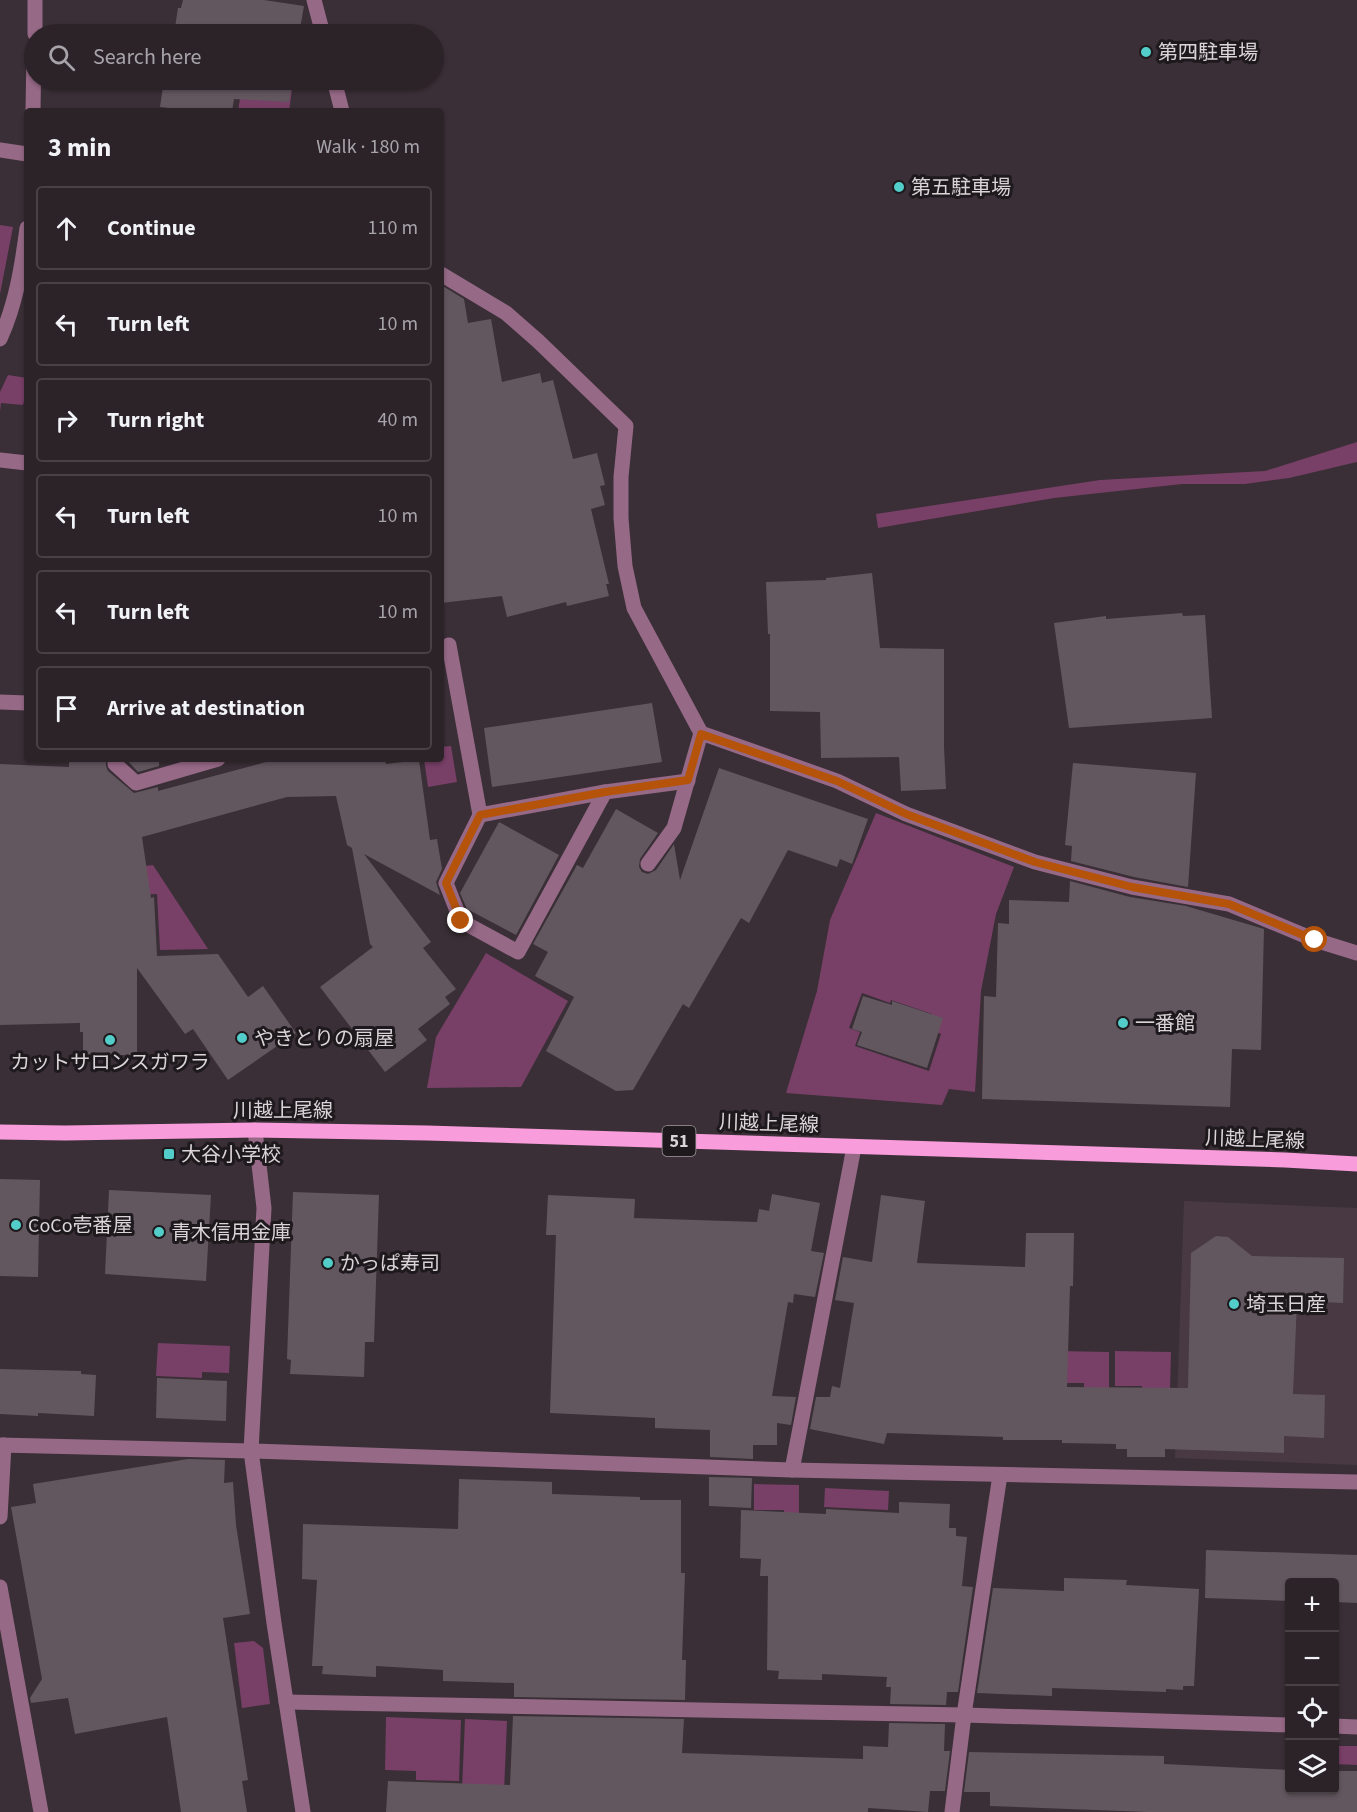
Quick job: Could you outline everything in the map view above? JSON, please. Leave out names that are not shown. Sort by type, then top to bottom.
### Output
[{"type":"main road","name":"川越上尾線","points":[[0,1132],[255,1130],[427,1133],[1357,1164]]},
{"type":"street","points":[[35,24],[36,0]]},
{"type":"street","points":[[314,0],[320,24]]},
{"type":"street","points":[[33,90],[33,108]]},
{"type":"street","points":[[337,90],[341,108]]},
{"type":"street","points":[[0,150],[24,154]]},
{"type":"street","points":[[0,339],[7,324],[22,271],[24,254]]},
{"type":"street","points":[[444,276],[506,313],[626,426],[621,477],[621,518],[625,566],[634,609],[701,734],[837,781],[906,814],[1035,862],[1132,887],[1229,904],[1315,940],[1357,953]]},
{"type":"street","points":[[0,460],[24,463]]},
{"type":"street","points":[[449,645],[480,815],[446,883],[461,921],[518,952],[605,792]]},
{"type":"street","points":[[0,702],[24,703]]},
{"type":"street","points":[[648,864],[674,828],[701,734]]},
{"type":"street","points":[[115,762],[136,783],[208,762]]},
{"type":"street","points":[[480,815],[605,792],[688,780]]},
{"type":"street","points":[[255,1130],[264,1208],[251,1451],[303,1812]]},
{"type":"street","points":[[792,1470],[854,1147]]},
{"type":"street","points":[[0,1517],[2,1445],[251,1451],[792,1470],[1357,1482]]},
{"type":"street","points":[[951,1812],[1000,1475]]},
{"type":"street","points":[[0,1587],[41,1812]]},
{"type":"street","points":[[286,1702],[964,1714],[1285,1725]]},
{"type":"street","points":[[1339,1726],[1357,1727]]},
{"type":"shaded area","points":[[241,90],[292,90],[289,108],[238,108]]},
{"type":"shaded area","points":[[0,225],[13,227],[0,294]]},
{"type":"shaded area","points":[[8,375],[24,378],[23,405],[1,403],[0,412],[0,392]]},
{"type":"shaded area","points":[[1357,442],[1357,462],[1289,478],[1245,484],[1182,484],[1054,498],[878,528],[876,514],[1100,480],[1265,471]]},
{"type":"shaded area","points":[[451,746],[457,782],[428,787],[424,762],[444,762],[444,747]]},
{"type":"shaded area","points":[[876,813],[1014,867],[996,914],[981,991],[975,1092],[949,1089],[942,1105],[786,1093],[817,991],[830,920]],"holes":[[[862,993],[890,1003],[891,1000],[932,1014],[933,1031],[941,1034],[929,1071],[855,1046],[860,1032],[849,1028]]]},
{"type":"shaded area","points":[[153,865],[208,949],[160,950],[157,894],[84,897],[81,874]]},
{"type":"shaded area","points":[[486,953],[568,1001],[521,1087],[427,1088],[436,1037]]},
{"type":"shaded area","points":[[1184,1201],[1357,1208],[1357,1465],[1175,1458]]},
{"type":"shaded area","points":[[158,1343],[230,1346],[229,1373],[202,1372],[202,1378],[156,1376]]},
{"type":"shaded area","points":[[1057,1351],[1109,1352],[1109,1390],[1084,1390],[1084,1383],[1056,1383]]},
{"type":"shaded area","points":[[1115,1351],[1171,1352],[1170,1390],[1142,1390],[1142,1386],[1115,1386]]},
{"type":"shaded area","points":[[754,1484],[799,1485],[799,1515],[784,1514],[784,1510],[754,1510]]},
{"type":"shaded area","points":[[825,1488],[889,1491],[888,1510],[824,1507]]},
{"type":"shaded area","points":[[254,1641],[263,1648],[270,1704],[242,1708],[234,1643]]},
{"type":"shaded area","points":[[386,1717],[461,1720],[459,1781],[416,1780],[416,1771],[385,1770]]},
{"type":"shaded area","points":[[465,1719],[507,1721],[504,1792],[462,1790]]},
{"type":"shaded area","points":[[1339,1746],[1357,1746],[1357,1765],[1339,1764]]},
{"type":"building","points":[[183,0],[264,0],[304,6],[301,24],[176,24],[178,8],[181,8]]},
{"type":"building","points":[[163,90],[291,90],[289,102],[234,99],[232,108],[160,107]]},
{"type":"building","points":[[444,287],[464,299],[468,323],[491,319],[502,382],[540,373],[542,383],[553,380],[573,459],[597,453],[605,485],[600,486],[605,505],[591,509],[609,584],[606,584],[609,596],[567,606],[566,602],[507,617],[502,596],[444,603]]},
{"type":"building","points":[[872,573],[880,648],[944,649],[946,789],[901,791],[899,757],[821,758],[820,712],[770,711],[770,634],[768,634],[766,582],[826,580],[826,578]]},
{"type":"building","points":[[1182,613],[1183,616],[1205,615],[1212,718],[1069,728],[1054,623],[1106,616],[1106,619]]},
{"type":"building","points":[[652,703],[662,762],[492,787],[484,728]]},
{"type":"building","points":[[69,762],[106,762],[108,771],[134,793],[158,787],[158,791],[266,762],[386,762],[386,764],[419,762],[430,840],[437,839],[442,869],[436,882],[440,895],[364,854],[431,942],[423,948],[456,989],[445,997],[450,1004],[418,1029],[427,1040],[385,1072],[320,987],[373,947],[370,944],[352,848],[347,845],[336,796],[287,797],[142,837],[151,898],[154,897],[157,956],[218,954],[248,997],[263,986],[296,1033],[228,1080],[193,1029],[185,1034],[137,968],[137,1055],[83,1055],[83,1032],[80,1032],[80,1023],[0,1025],[0,764],[69,767]]},
{"type":"building","points":[[129,762],[159,762],[159,766],[138,772]]},
{"type":"building","points":[[1073,763],[1196,773],[1188,887],[1134,877],[1071,861],[1072,846],[1065,845]]},
{"type":"building","points":[[719,768],[868,819],[852,864],[840,859],[837,867],[788,850],[749,923],[741,918],[689,1008],[683,1004],[633,1090],[616,1091],[546,1051],[574,997],[535,976],[548,952],[533,944],[577,865],[583,868],[616,809],[658,833],[640,859],[639,867],[642,872],[648,874],[656,870],[674,844],[680,880]]},
{"type":"building","points":[[499,822],[559,855],[516,935],[467,909],[460,893]]},
{"type":"building","name":"一番館","points":[[1070,881],[1130,897],[1186,906],[1264,929],[1261,1050],[1232,1049],[1230,1107],[982,1099],[984,996],[996,997],[998,923],[1009,924],[1009,900],[1069,902]]},
{"type":"building","points":[[863,996],[892,1005],[892,1001],[943,1018],[927,1068],[857,1045],[862,1032],[852,1029]]},
{"type":"building","points":[[0,1179],[40,1180],[38,1277],[0,1276]]},
{"type":"building","points":[[109,1190],[211,1195],[206,1281],[105,1274]]},
{"type":"building","points":[[293,1192],[379,1195],[374,1342],[365,1342],[364,1377],[290,1374],[291,1360],[287,1359]]},
{"type":"building","points":[[772,1194],[820,1203],[811,1251],[824,1253],[815,1297],[794,1294],[793,1303],[788,1302],[772,1396],[796,1397],[791,1425],[777,1423],[777,1445],[753,1445],[753,1459],[710,1457],[710,1430],[655,1428],[655,1418],[550,1413],[556,1235],[546,1235],[548,1195],[635,1199],[634,1218],[757,1222],[759,1209],[769,1211]]},
{"type":"building","points":[[881,1195],[925,1201],[917,1263],[1025,1267],[1026,1233],[1074,1233],[1067,1387],[1188,1388],[1191,1253],[1216,1236],[1228,1237],[1252,1256],[1344,1258],[1343,1303],[1297,1301],[1293,1394],[1325,1395],[1324,1438],[1284,1436],[1284,1453],[1165,1449],[1165,1457],[1127,1457],[1127,1449],[1116,1449],[1116,1444],[887,1433],[884,1444],[810,1429],[816,1397],[830,1397],[832,1386],[840,1388],[854,1303],[835,1300],[843,1257],[872,1262]]},
{"type":"building","points":[[0,1369],[81,1371],[81,1374],[96,1375],[94,1416],[38,1413],[38,1416],[0,1414]]},
{"type":"building","points":[[157,1378],[227,1381],[226,1421],[156,1418]]},
{"type":"building","points":[[188,1459],[225,1460],[224,1483],[233,1482],[236,1525],[250,1614],[223,1618],[248,1780],[242,1781],[247,1812],[181,1812],[167,1717],[75,1734],[68,1698],[31,1703],[30,1698],[42,1679],[11,1507],[36,1503],[33,1484]]},
{"type":"building","points":[[709,1477],[752,1478],[751,1508],[709,1506]]},
{"type":"building","points":[[459,1479],[552,1482],[552,1494],[640,1497],[640,1500],[681,1500],[681,1573],[685,1573],[682,1660],[686,1660],[685,1700],[514,1697],[514,1683],[443,1681],[443,1670],[376,1666],[376,1677],[322,1674],[323,1666],[312,1666],[317,1580],[302,1579],[303,1524],[458,1529]]},
{"type":"building","points":[[899,1502],[950,1504],[949,1528],[956,1528],[956,1536],[967,1537],[962,1586],[973,1587],[958,1692],[947,1692],[946,1705],[890,1704],[891,1687],[886,1687],[887,1677],[822,1674],[822,1680],[778,1679],[779,1671],[767,1670],[768,1576],[760,1576],[761,1559],[740,1558],[741,1510],[826,1514],[826,1509],[899,1513]]},
{"type":"building","points":[[1206,1550],[1357,1555],[1357,1603],[1339,1602],[1339,1578],[1285,1578],[1285,1601],[1205,1598]]},
{"type":"building","points":[[1064,1578],[1127,1580],[1126,1585],[1199,1589],[1194,1686],[1183,1686],[1183,1690],[1166,1689],[1166,1692],[1052,1688],[1052,1696],[977,1693],[993,1588],[1064,1591]]},
{"type":"building","points":[[513,1716],[684,1719],[682,1753],[863,1759],[863,1746],[888,1747],[889,1723],[945,1724],[944,1751],[950,1751],[945,1791],[930,1791],[928,1812],[868,1808],[868,1812],[386,1812],[388,1781],[510,1785]]},
{"type":"building","points":[[969,1752],[1164,1756],[1164,1764],[1285,1770],[1285,1794],[1339,1794],[1339,1771],[1357,1771],[1357,1812],[1148,1812],[990,1806],[990,1792],[964,1792]]},
{"type":"place","name":"第四駐車場","points":[[1146,52]]},
{"type":"place","name":"第五駐車場","points":[[899,187]]},
{"type":"place","name":"一番館","points":[[1123,1023]]},
{"type":"place","name":"やきとりの扇屋","points":[[242,1038]]},
{"type":"place","name":"カットサロンスガワラ","points":[[110,1040]]},
{"type":"place","name":"大谷小学校","points":[[169,1154]]},
{"type":"place","name":"CoCo壱番屋","points":[[16,1225]]},
{"type":"place","name":"青木信用金庫","points":[[159,1232]]},
{"type":"place","name":"かっぱ寿司","points":[[328,1263]]},
{"type":"place","name":"埼玉日産","points":[[1234,1304]]},
{"type":"route","points":[[461,921],[446,883],[480,815],[605,792],[688,780],[701,734],[837,781],[906,814],[1035,862],[1132,887],[1229,904],[1315,940]]}]
